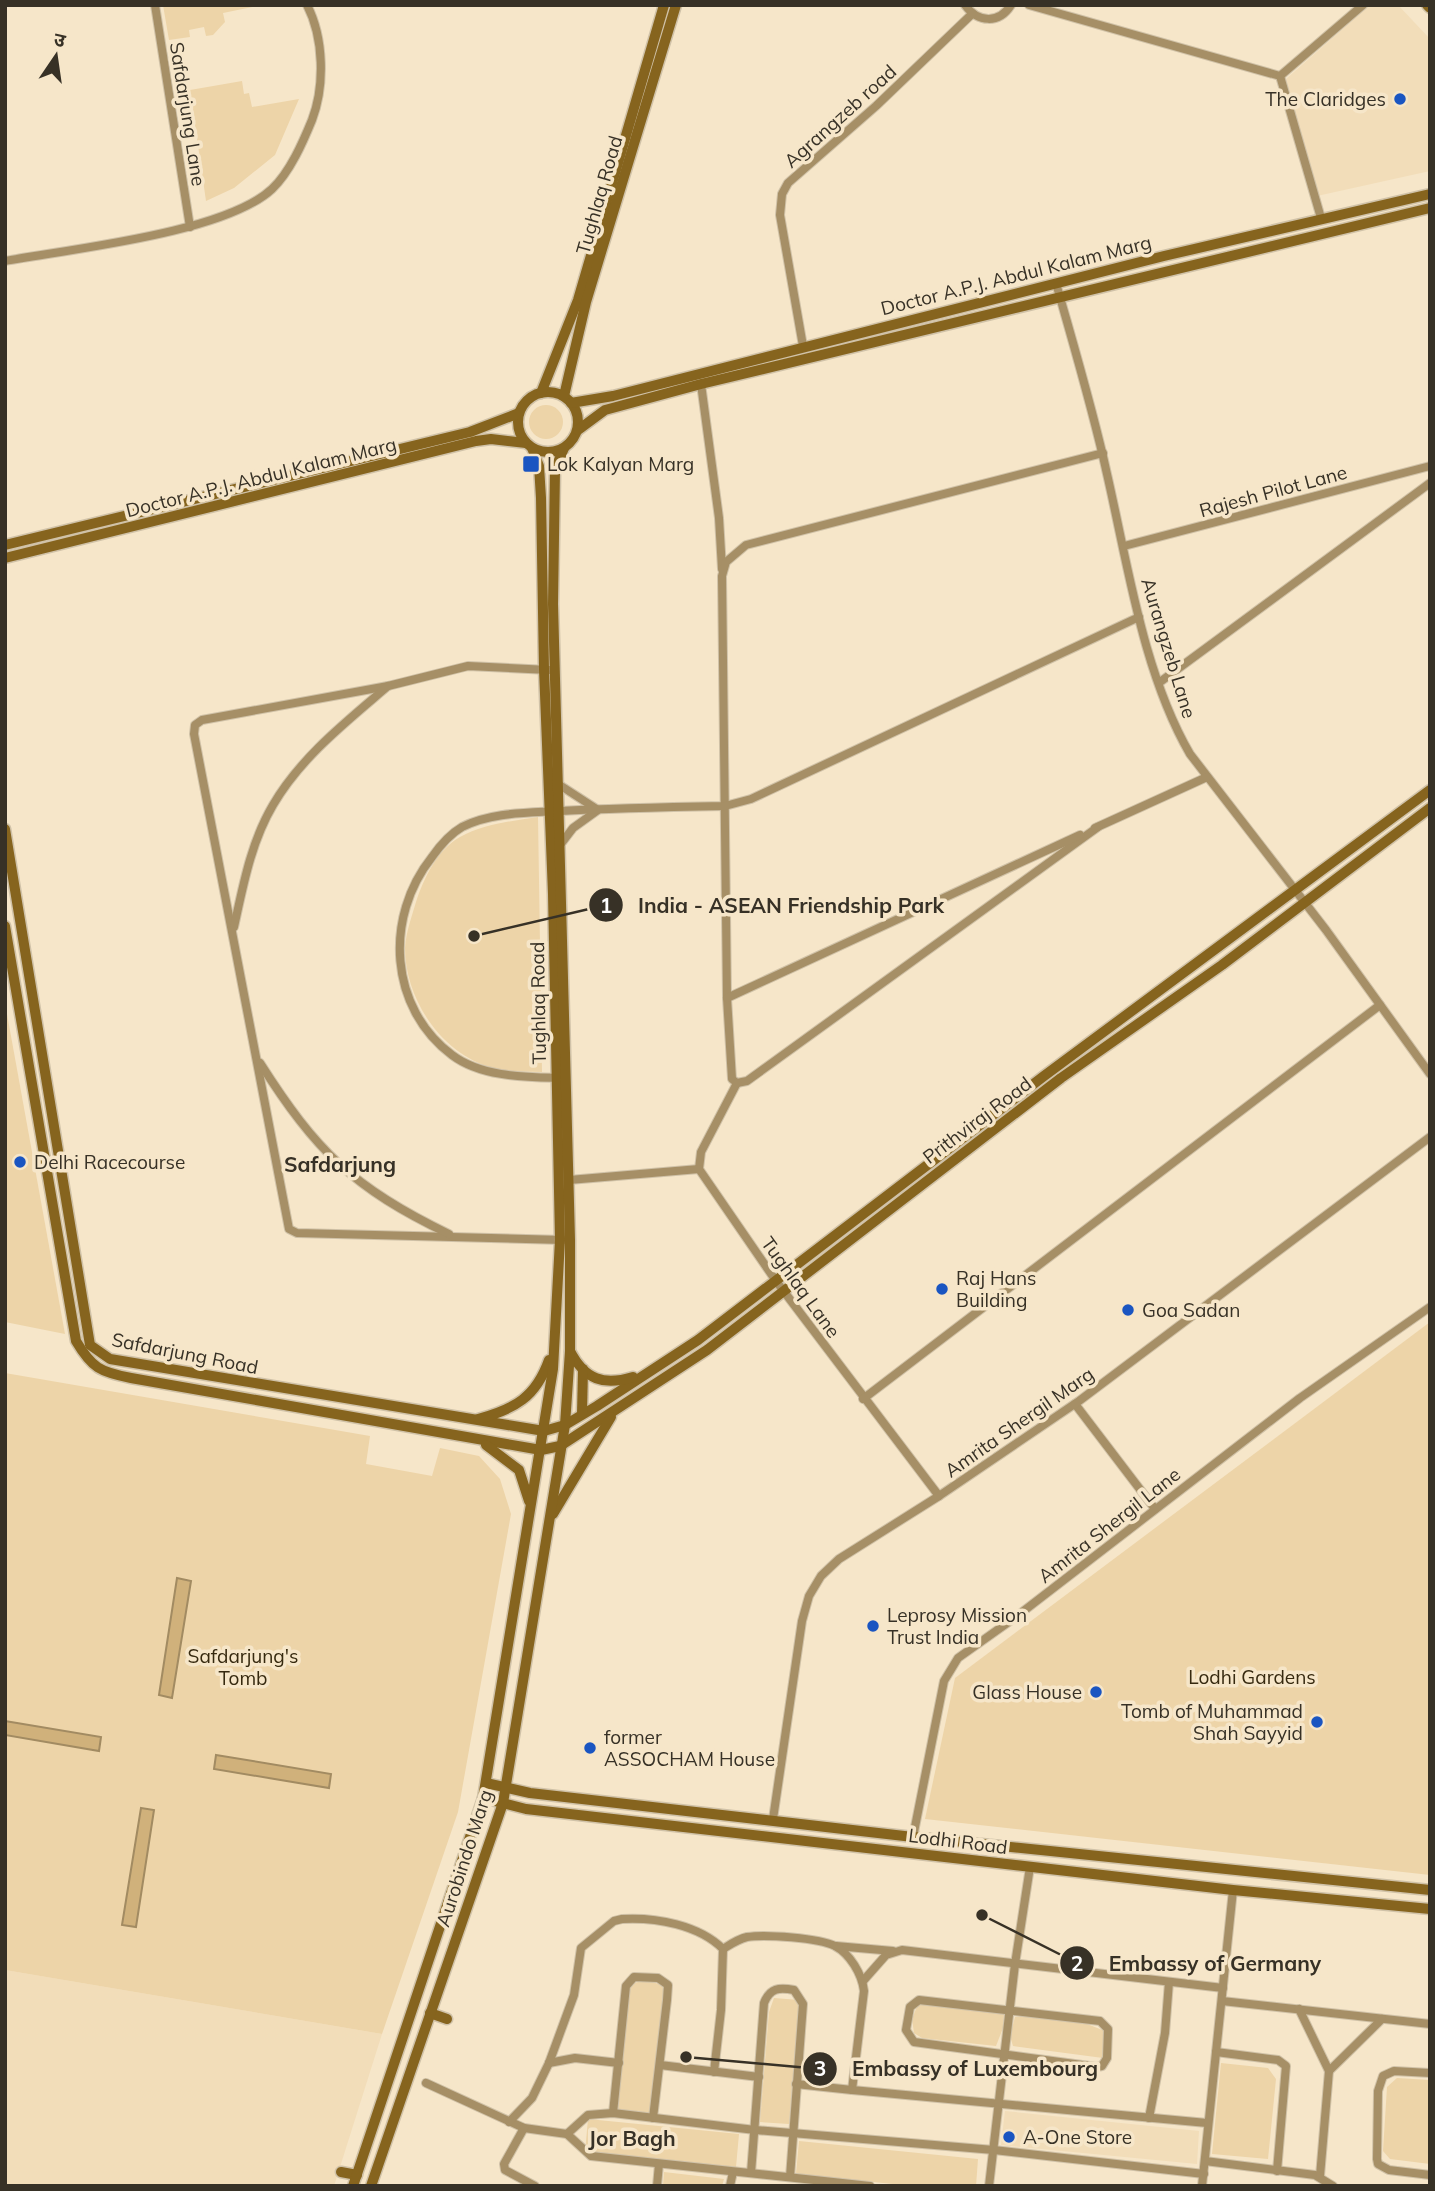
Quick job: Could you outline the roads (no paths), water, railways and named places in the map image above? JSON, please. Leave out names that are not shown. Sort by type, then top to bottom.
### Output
[{"type":"main road","name":"Tughlaq Road","points":[[541,393],[578,300],[664,5]]},
{"type":"main road","name":"Tughlaq Road","points":[[567,399],[586,302],[676,5]]},
{"type":"main road","name":"Doctor A.P.J. Abdul Kalam Marg","points":[[614,401],[803,345],[1321,218],[1430,194]]},
{"type":"main road","name":"Doctor A.P.J. Abdul Kalam Marg","points":[[614,401],[701,384],[1430,208]]},
{"type":"main road","points":[[541,393],[567,399],[614,401],[578,430],[564,448],[546,453],[529,446],[519,431],[519,413],[530,398],[541,393]]},
{"type":"main road","points":[[567,399],[577,415],[578,430]]},
{"type":"main road","name":"Doctor A.P.J. Abdul Kalam Marg","points":[[5,545],[470,432],[519,413]]},
{"type":"main road","name":"Doctor A.P.J. Abdul Kalam Marg","points":[[10,557],[476,441],[491,439],[529,446]]},
{"type":"main road","name":"Tughlaq Road","points":[[529,446],[539,466],[558,784],[554,811],[560,845],[561,1078],[569,1180],[554,1349],[541,1451]]},
{"type":"main road","name":"Tughlaq Road","points":[[560,1446],[565,1425],[570,1351],[550,670],[555,470],[564,448]]},
{"type":"main road","points":[[36,538],[39,550]]},
{"type":"main road","points":[[5,566],[10,557]]},
{"type":"main road","name":"Prithviraj Road","points":[[541,1451],[560,1446],[707,1350],[779,1286],[1295,889],[1430,790]]},
{"type":"main road","name":"Prithviraj Road","points":[[544,1431],[565,1425],[779,1286],[1061,1078],[1222,965],[1430,808]]},
{"type":"main road","name":"Safdarjung Road","points":[[5,829],[90,1345],[110,1359],[544,1431]]},
{"type":"main road","name":"Safdarjung Road","points":[[5,926],[76,1341],[89,1363],[107,1373],[541,1451]]},
{"type":"main road","points":[[472,1421],[502,1413],[524,1401],[542,1378],[554,1349]]},
{"type":"main road","points":[[570,1351],[583,1369],[603,1382],[643,1373]]},
{"type":"main road","points":[[582,1414],[583,1369]]},
{"type":"main road","points":[[376,1422],[379,1405]]},
{"type":"main road","points":[[550,1519],[615,1412]]},
{"type":"main road","points":[[478,1440],[502,1454],[520,1470],[531,1511]]},
{"type":"main road","name":"Aurobindo Marg","points":[[371,2186],[503,1802],[560,1446]]},
{"type":"main road","name":"Aurobindo Marg","points":[[355,2180],[483,1798],[541,1451]]},
{"type":"main road","name":"Lodhi Road","points":[[486,1783],[913,1837],[1430,1890]]},
{"type":"main road","name":"Lodhi Road","points":[[483,1798],[526,1809],[1233,1890],[1430,1909]]},
{"type":"main road","points":[[430,2013],[447,2019]]},
{"type":"main road","points":[[341,2172],[355,2180]]},
{"type":"street","name":"Safdarjung Lane","points":[[155,5],[190,227]]},
{"type":"street","points":[[5,261],[190,227],[239,209],[272,189],[300,147],[322,90],[321,64],[307,5]]},
{"type":"street","points":[[965,5],[972,14],[992,19],[1001,17],[1011,5]]},
{"type":"street","points":[[1029,5],[1280,76]]},
{"type":"street","points":[[1280,76],[1363,5]]},
{"type":"street","name":"Agrangzeb road","points":[[803,345],[779,215],[782,194],[788,183],[876,106],[972,14]]},
{"type":"street","points":[[1280,76],[1321,218]]},
{"type":"street","name":"Aurangzeb Lane","points":[[1056,284],[1103,453],[1139,617],[1172,723],[1207,777],[1295,889],[1430,1074]]},
{"type":"street","points":[[701,384],[719,518],[722,576],[727,998],[730,1073],[737,1083]]},
{"type":"street","points":[[722,576],[726,562],[746,545],[1103,453]]},
{"type":"street","name":"Rajesh Pilot Lane","points":[[1124,546],[1430,467]]},
{"type":"street","points":[[1160,682],[1430,483]]},
{"type":"street","points":[[561,1078],[493,1073],[469,1065],[451,1055],[420,1021],[406,994],[399,966],[400,936],[407,904],[418,874],[439,848],[461,828],[496,816],[554,811],[725,806],[751,799],[1139,617]]},
{"type":"street","points":[[550,670],[468,666],[388,686],[202,720],[195,725],[194,734],[287,1225],[292,1232],[565,1240]]},
{"type":"street","points":[[233,930],[248,866],[272,806],[291,778],[318,749],[388,686]]},
{"type":"street","points":[[727,998],[1207,777]]},
{"type":"street","points":[[558,784],[598,810]]},
{"type":"street","points":[[560,845],[573,828],[598,810]]},
{"type":"street","points":[[737,1083],[747,1081],[1098,827]]},
{"type":"street","points":[[863,1399],[1380,1005]]},
{"type":"street","points":[[257,1057],[294,1116],[340,1167],[374,1193],[452,1236]]},
{"type":"street","points":[[569,1180],[699,1169],[701,1152],[737,1083]]},
{"type":"street","name":"Amrita Shergil Marg","points":[[772,1819],[802,1621],[810,1596],[821,1576],[839,1559],[939,1496],[1075,1404],[1429,1140]]},
{"type":"street","name":"Tughlaq Lane","points":[[699,1169],[779,1286],[939,1496]]},
{"type":"street","name":"Amrita Shergil Lane","points":[[913,1837],[944,1681],[951,1664],[1300,1398],[1430,1307]]},
{"type":"street","points":[[1075,1404],[1155,1510]]},
{"type":"street","points":[[989,2186],[1014,1964],[1030,1867]]},
{"type":"street","points":[[1202,2186],[1233,1890]]},
{"type":"street","points":[[509,2122],[533,2098],[549,2063],[574,1995],[582,1948],[614,1921],[632,1918],[693,1928],[714,1940],[723,1950],[721,2010],[714,2072]]},
{"type":"street","points":[[723,1950],[736,1940],[761,1936],[1223,1988]]},
{"type":"street","points":[[833,1945],[844,1953],[863,1981],[852,2090]]},
{"type":"street","points":[[863,1981],[879,1961],[893,1951]]},
{"type":"street","points":[[613,2113],[626,1986],[629,1980],[641,1976],[658,1978],[668,1985],[653,2118]]},
{"type":"street","points":[[1149,2118],[1165,2033],[1169,1982]]},
{"type":"street","points":[[751,2173],[764,2003],[767,1994],[774,1989],[784,1988],[794,1990],[803,2004],[790,2177]]},
{"type":"street","points":[[919,2000],[1010,2010],[1100,2021],[1108,2029],[1107,2058],[1102,2066],[1097,2067],[914,2042],[906,2030],[910,2007],[919,2000]]},
{"type":"street","points":[[1222,2001],[1430,2024]]},
{"type":"street","points":[[1299,2009],[1329,2071],[1320,2176]]},
{"type":"street","points":[[1329,2071],[1382,2019]]},
{"type":"street","points":[[1216,2052],[1278,2060],[1286,2066],[1277,2171]]},
{"type":"street","points":[[549,2063],[575,2058],[618,2063]]},
{"type":"street","points":[[660,2065],[760,2077]]},
{"type":"street","points":[[1430,2073],[1395,2071],[1383,2076],[1378,2091],[1377,2159],[1378,2164],[1389,2170],[1430,2175]]},
{"type":"street","points":[[426,2083],[524,2128],[567,2134],[591,2156],[870,2186]]},
{"type":"street","points":[[796,2084],[1207,2123]]},
{"type":"street","points":[[567,2134],[588,2115],[613,2113],[755,2130],[994,2150],[1204,2174]]},
{"type":"street","points":[[524,2128],[504,2164],[505,2170],[535,2186]]},
{"type":"street","points":[[1205,2161],[1320,2176],[1333,2186]]},
{"type":"street","points":[[657,2186],[659,2164]]},
{"type":"street","points":[[730,2186],[733,2172]]},
{"type":"place","name":"The Claridges","points":[[1400,99]]},
{"type":"place","name":"Lok Kalyan Marg","points":[[531,464]]},
{"type":"place","name":"India - ASEAN Friendship Park","points":[[474,936]]},
{"type":"place","name":"Delhi Racecourse","points":[[20,1162]]},
{"type":"place","name":"Raj Hans Building","points":[[942,1289]]},
{"type":"place","name":"Goa Sadan","points":[[1128,1310]]},
{"type":"place","name":"Leprosy Mission Trust India","points":[[873,1626]]},
{"type":"place","name":"Glass House","points":[[1096,1692]]},
{"type":"place","name":"Tomb of Muhammad Shah Sayyid","points":[[1317,1722]]},
{"type":"place","name":"former ASSOCHAM House","points":[[590,1748]]},
{"type":"place","name":"Embassy of Germany","points":[[982,1915]]},
{"type":"place","name":"Embassy of Luxembourg","points":[[686,2057]]},
{"type":"place","name":"A-One Store","points":[[1009,2137]]},
{"type":"district","name":"Safdarjung","points":[[340,1164]]},
{"type":"district","name":"Jor Bagh","points":[[632,2138]]},
{"type":"park label","name":"Safdarjung's Tomb","points":[[243,1667]]},
{"type":"park label","name":"Lodhi Gardens","points":[[1252,1677]]}]
